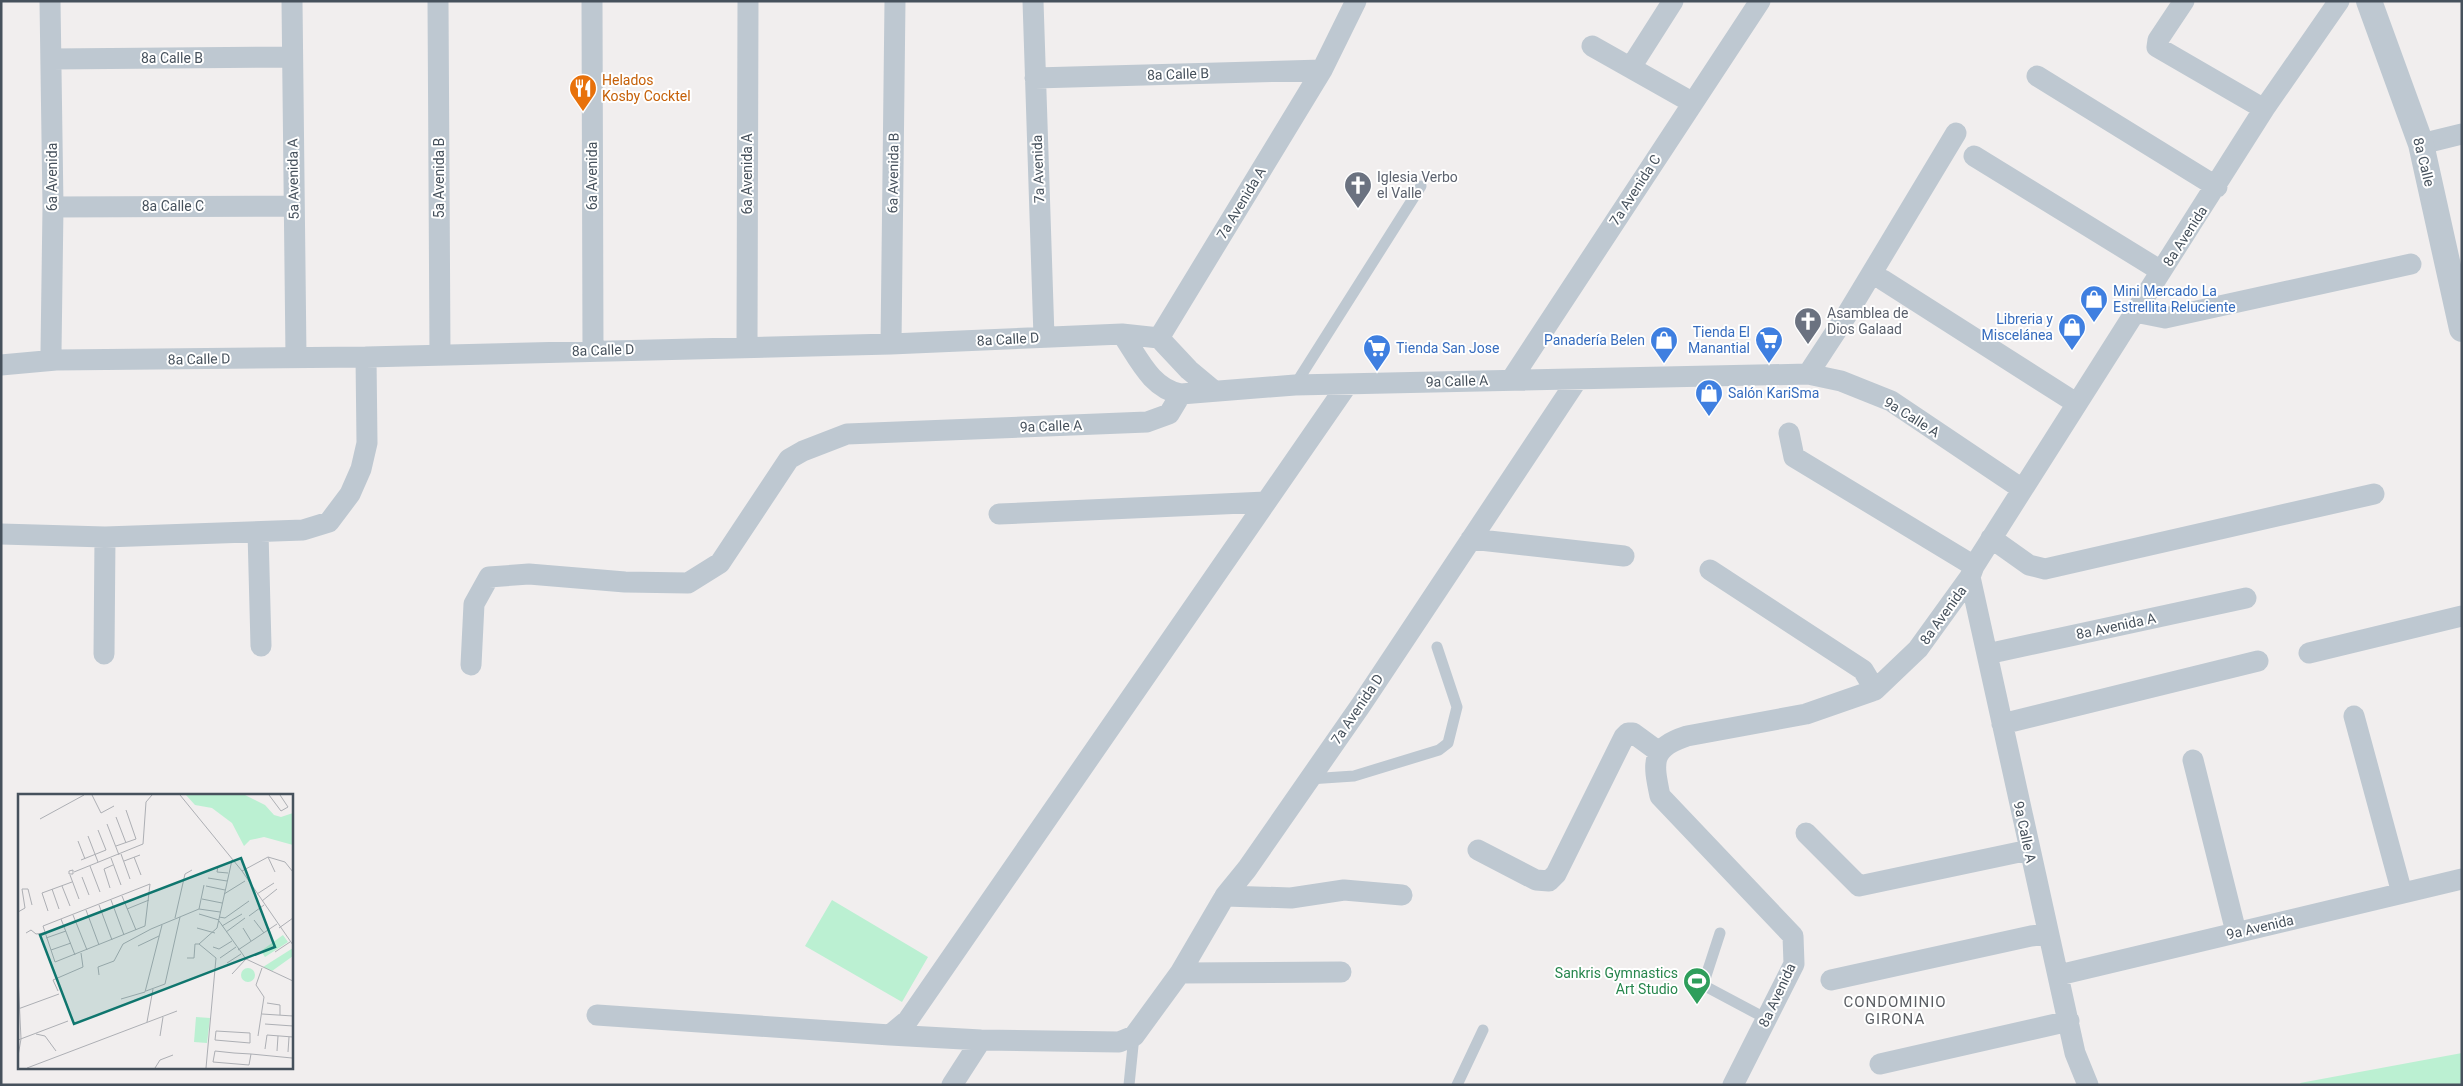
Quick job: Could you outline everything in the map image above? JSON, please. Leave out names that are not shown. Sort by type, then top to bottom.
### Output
[{"type":"street","name":"6a Avenida","points":[[50,1],[54,356]]},
{"type":"street","name":"5a Avenida A","points":[[292,1],[296,357]]},
{"type":"street","name":"5a Avenida B","points":[[438,1],[440,354]]},
{"type":"street","name":"6a Avenida","points":[[592,1],[593,350]]},
{"type":"street","name":"6a Avenida A","points":[[747,346],[748,1]]},
{"type":"street","name":"6a Avenida B","points":[[891,344],[895,1]]},
{"type":"street","name":"7a Avenida","points":[[1033,1],[1044,337]]},
{"type":"street","name":"7a Avenida A","points":[[1159,338],[1322,70],[1356,1]]},
{"type":"street","points":[[1631,67],[1673,1]]},
{"type":"street","name":"7a Avenida C","points":[[1511,380],[1760,1]]},
{"type":"street","points":[[2184,1],[2158,40],[2157,47],[2264,109]]},
{"type":"street","name":"8a Avenida","points":[[1733,1085],[1794,964],[1793,936],[1660,796],[1655,769],[1659,752],[1669,742],[1688,736],[1806,714],[1875,690],[1918,649],[1972,572],[1991,538],[2076,403],[2217,187],[2264,109],[2338,1]]},
{"type":"street","name":"8a Calle","points":[[2369,1],[2421,144],[2462,329]]},
{"type":"street","points":[[1592,46],[1693,102]]},
{"type":"street","name":"8a Calle B","points":[[52,58],[292,57]]},
{"type":"street","name":"8a Calle B","points":[[1035,78],[1322,70]]},
{"type":"street","points":[[2037,76],[2217,187]]},
{"type":"street","points":[[1808,374],[1846,316],[1956,133]]},
{"type":"street","points":[[2421,144],[2462,134]]},
{"type":"street","points":[[1974,156],[2161,271]]},
{"type":"street","name":"8a Calle C","points":[[53,207],[294,206]]},
{"type":"street","points":[[2135,312],[2165,318],[2412,264]]},
{"type":"street","points":[[1883,280],[2076,403]]},
{"type":"street","name":"8a Calle D","points":[[1,365],[54,356],[366,357],[747,346],[891,344],[1122,334],[1159,338]]},
{"type":"street","points":[[1122,334],[1156,385],[1171,392],[1181,394]]},
{"type":"street","points":[[1159,338],[1189,370],[1213,390]]},
{"type":"street","points":[[1,534],[105,536],[258,532],[303,530],[329,522],[350,494],[361,469],[367,443],[366,357]]},
{"type":"street","name":"9a Calle A","points":[[471,664],[474,604],[489,577],[529,574],[625,582],[688,582],[720,563],[789,459],[803,451],[847,434],[874,431],[1147,422],[1169,414],[1181,394],[1213,390],[1295,385],[1808,374],[1841,381],[1890,401],[2022,489]]},
{"type":"street","name":"7a Avenida D","points":[[1134,1036],[1180,973],[1225,896],[1247,870],[1577,380]]},
{"type":"street","points":[[890,1035],[908,1020],[1348,385]]},
{"type":"street","points":[[1789,433],[1794,457],[1972,572]]},
{"type":"street","points":[[1991,538],[2029,565],[2045,569],[2374,494]]},
{"type":"street","points":[[999,514],[1266,502]]},
{"type":"street","points":[[258,532],[261,646]]},
{"type":"street","points":[[104,654],[105,536]]},
{"type":"street","points":[[1471,539],[1624,556]]},
{"type":"street","points":[[1710,570],[1863,670],[1875,690]]},
{"type":"street","name":"9a Calle A","points":[[1972,572],[1986,654],[2082,1082]]},
{"type":"street","name":"8a Avenida A","points":[[1986,654],[2246,598]]},
{"type":"street","points":[[2309,653],[2462,616]]},
{"type":"street","points":[[2002,724],[2258,661]]},
{"type":"street","points":[[2354,716],[2402,893]]},
{"type":"street","points":[[1478,850],[1536,880],[1549,881],[1556,874],[1624,737],[1628,733],[1633,733],[1659,752]]},
{"type":"street","points":[[2193,760],[2236,932]]},
{"type":"street","points":[[1806,833],[1859,886],[2029,850]]},
{"type":"street","name":"9a Avenida","points":[[2059,975],[2462,879]]},
{"type":"street","points":[[1225,896],[1291,898],[1344,890],[1402,894]]},
{"type":"street","points":[[1831,980],[2048,934]]},
{"type":"street","points":[[1180,973],[1341,972]]},
{"type":"street","points":[[597,1015],[981,1040],[1118,1042],[1134,1036]]},
{"type":"street","points":[[1880,1064],[2069,1021]]},
{"type":"street","points":[[952,1085],[981,1040]]},
{"type":"lane","points":[[1295,385],[1421,186]]},
{"type":"lane","points":[[1309,779],[1354,776],[1439,750],[1448,743],[1457,707],[1437,647]]},
{"type":"lane","points":[[1720,933],[1703,985],[1767,1019]]},
{"type":"lane","points":[[1457,1085],[1483,1030]]},
{"type":"lane","points":[[1129,1085],[1134,1036]]},
{"type":"green space","points":[[832,900],[928,957],[902,1002],[805,946]]},
{"type":"green space","points":[[2462,1053],[2462,1085],[2301,1085],[2300,1083]]},
{"type":"place","name":"Helados Kosby Cocktel","points":[[583,112]]},
{"type":"place","name":"Iglesia Verbo el Valle","points":[[1358,209]]},
{"type":"place","name":"Mini Mercado La Estrellita Reluciente","points":[[2094,323]]},
{"type":"place","name":"Asamblea de Dios Galaad","points":[[1808,345]]},
{"type":"place","name":"Libreria y Miscelánea","points":[[2072,351]]},
{"type":"place","name":"Panadería Belen","points":[[1664,364]]},
{"type":"place","name":"Tienda El Manantial","points":[[1769,364]]},
{"type":"place","name":"Tienda San Jose","points":[[1377,372]]},
{"type":"place","name":"Salón KariSma","points":[[1709,417]]},
{"type":"place","name":"Sankris Gymnastics Art Studio","points":[[1697,1005]]},
{"type":"district","name":"CONDOMINIO GIRONA","points":[[1895,1010]]}]
